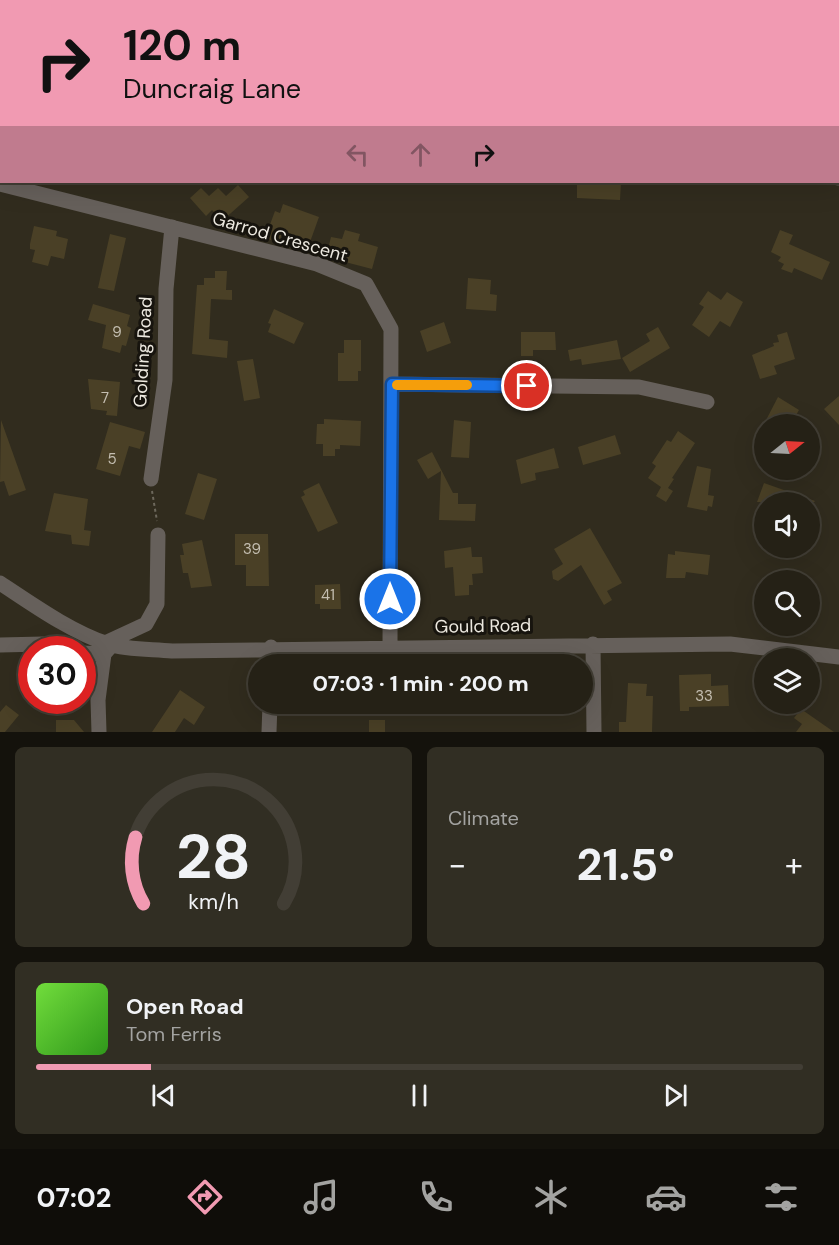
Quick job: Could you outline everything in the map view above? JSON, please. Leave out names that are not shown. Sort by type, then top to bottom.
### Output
[{"type":"street","name":"Garrod Crescent","points":[[0,184],[317,264],[366,284],[391,329],[390,646]]},
{"type":"street","name":"Golding Road","points":[[151,479],[165,380],[166,289],[172,227]]},
{"type":"street","points":[[392,384],[639,387],[707,402]]},
{"type":"street","points":[[96,650],[107,647],[146,624],[157,604],[158,535]]},
{"type":"street","name":"Gould Road","points":[[0,583],[107,647],[172,651],[271,647],[730,644],[839,657]]},
{"type":"street","points":[[593,644],[594,732]]},
{"type":"street","points":[[0,645],[18,645]]},
{"type":"street","points":[[99,732],[98,700],[107,647]]},
{"type":"street","points":[[271,647],[271,654]]},
{"type":"street","points":[[269,732],[270,714]]},
{"type":"path","points":[[151,479],[158,535]]},
{"type":"building","points":[[577,183],[621,183],[620,200],[577,198]]},
{"type":"building","points":[[238,185],[249,197],[222,221],[212,210],[206,216],[190,198],[201,188],[209,196],[218,188],[226,196]]},
{"type":"building","points":[[283,204],[319,217],[310,242],[282,233],[279,243],[265,238],[275,211],[280,213]]},
{"type":"building","points":[[34,226],[57,231],[56,236],[68,239],[64,259],[51,256],[48,266],[32,262],[35,250],[30,249],[30,244]]},
{"type":"building","points":[[345,230],[360,234],[358,241],[378,247],[372,269],[326,257],[331,237],[342,239]]},
{"type":"building","points":[[780,230],[793,235],[789,244],[830,262],[822,280],[794,268],[792,273],[781,269],[784,264],[778,261],[781,257],[771,252]]},
{"type":"building","points":[[110,234],[126,238],[114,291],[98,288]]},
{"type":"building","points":[[215,271],[227,271],[226,290],[232,290],[232,300],[211,299],[209,339],[228,341],[227,358],[192,354],[197,285],[204,285],[204,278],[215,278]]},
{"type":"building","points":[[468,278],[491,280],[490,294],[497,295],[496,311],[466,309]]},
{"type":"building","points":[[708,291],[721,300],[727,292],[743,302],[730,327],[720,321],[709,337],[692,325],[704,307],[699,304]]},
{"type":"building","points":[[93,304],[130,315],[127,326],[131,328],[126,346],[122,345],[120,353],[102,348],[106,325],[88,320]]},
{"type":"building","points":[[274,309],[304,323],[294,344],[268,332],[271,324],[268,323]]},
{"type":"building","points":[[444,322],[451,343],[427,352],[420,331]]},
{"type":"building","points":[[658,327],[670,348],[630,372],[622,358],[650,341],[646,334]]},
{"type":"building","points":[[521,332],[555,332],[556,350],[533,350],[533,356],[521,356]]},
{"type":"building","points":[[787,332],[795,359],[774,366],[777,374],[760,379],[752,355],[774,346],[773,343],[779,342],[777,335]]},
{"type":"building","points":[[344,340],[361,340],[361,371],[358,371],[358,381],[338,381],[338,353],[344,353]]},
{"type":"building","points":[[617,340],[621,359],[582,365],[581,359],[570,361],[568,350]]},
{"type":"building","points":[[253,359],[260,398],[244,401],[237,361]]},
{"type":"building","points":[[88,379],[120,382],[117,416],[106,415],[107,411],[91,409]]},
{"type":"building","points":[[839,396],[839,425],[824,409]]},
{"type":"building","points":[[778,397],[799,410],[797,414],[769,414]]},
{"type":"building","points":[[324,419],[361,421],[360,446],[340,445],[340,449],[335,449],[335,456],[323,456],[323,444],[316,444],[317,424],[324,424]]},
{"type":"building","points":[[1,420],[26,490],[9,496],[4,481],[0,482]]},
{"type":"building","points":[[454,420],[471,422],[469,458],[451,457]]},
{"type":"building","points":[[110,422],[145,432],[140,449],[129,446],[120,476],[96,469]]},
{"type":"building","points":[[678,431],[695,443],[672,478],[674,479],[668,488],[673,491],[666,502],[656,496],[661,487],[648,478],[656,466],[652,463],[667,440],[671,442]]},
{"type":"building","points":[[615,435],[621,454],[583,465],[578,447]]},
{"type":"building","points":[[554,448],[559,468],[535,473],[536,480],[521,484],[516,460]]},
{"type":"building","points":[[432,452],[453,493],[458,493],[458,504],[476,504],[475,521],[439,520],[441,471],[428,479],[417,460]]},
{"type":"building","points":[[697,466],[711,469],[708,495],[714,496],[712,507],[708,506],[707,511],[687,507]]},
{"type":"building","points":[[198,473],[217,479],[204,520],[185,514]]},
{"type":"building","points":[[319,483],[338,523],[318,532],[301,497],[305,495],[303,491]]},
{"type":"building","points":[[764,483],[790,492],[761,492]]},
{"type":"building","points":[[54,493],[88,499],[84,530],[91,531],[89,546],[72,544],[71,535],[45,531]]},
{"type":"building","points":[[590,528],[622,583],[607,591],[612,600],[604,605],[581,565],[558,581],[553,579],[552,571],[563,564],[554,549]]},
{"type":"building","points":[[235,534],[268,534],[269,586],[246,586],[246,565],[235,565]]},
{"type":"building","points":[[202,540],[212,586],[191,588],[188,573],[183,573],[180,555],[184,555],[182,544]]},
{"type":"building","points":[[471,547],[472,557],[482,557],[483,573],[472,574],[473,585],[469,585],[469,595],[455,596],[453,567],[445,568],[444,551]]},
{"type":"building","points":[[675,551],[710,555],[708,575],[686,572],[685,578],[666,578],[668,554],[675,555]]},
{"type":"building","points":[[340,584],[341,609],[320,609],[320,604],[315,604],[315,585]]},
{"type":"building","points":[[711,674],[711,686],[728,685],[729,706],[689,707],[689,711],[680,711],[679,675]]},
{"type":"building","points":[[628,683],[647,684],[646,696],[653,696],[652,732],[619,732],[619,722],[626,722]]},
{"type":"building","points":[[180,690],[205,707],[194,725],[184,718],[175,732],[152,732]]},
{"type":"building","points":[[6,705],[19,715],[5,732],[0,732],[0,712]]},
{"type":"building","points":[[797,714],[808,714],[834,732],[796,732],[802,724],[794,718]]},
{"type":"building","points":[[56,720],[74,720],[84,732],[56,732]]},
{"type":"building","points":[[369,720],[385,720],[385,732],[369,732]]},
{"type":"slow traffic","points":[[397,385],[467,385]]},
{"type":"route","points":[[390,599],[392,384],[527,386]]}]
